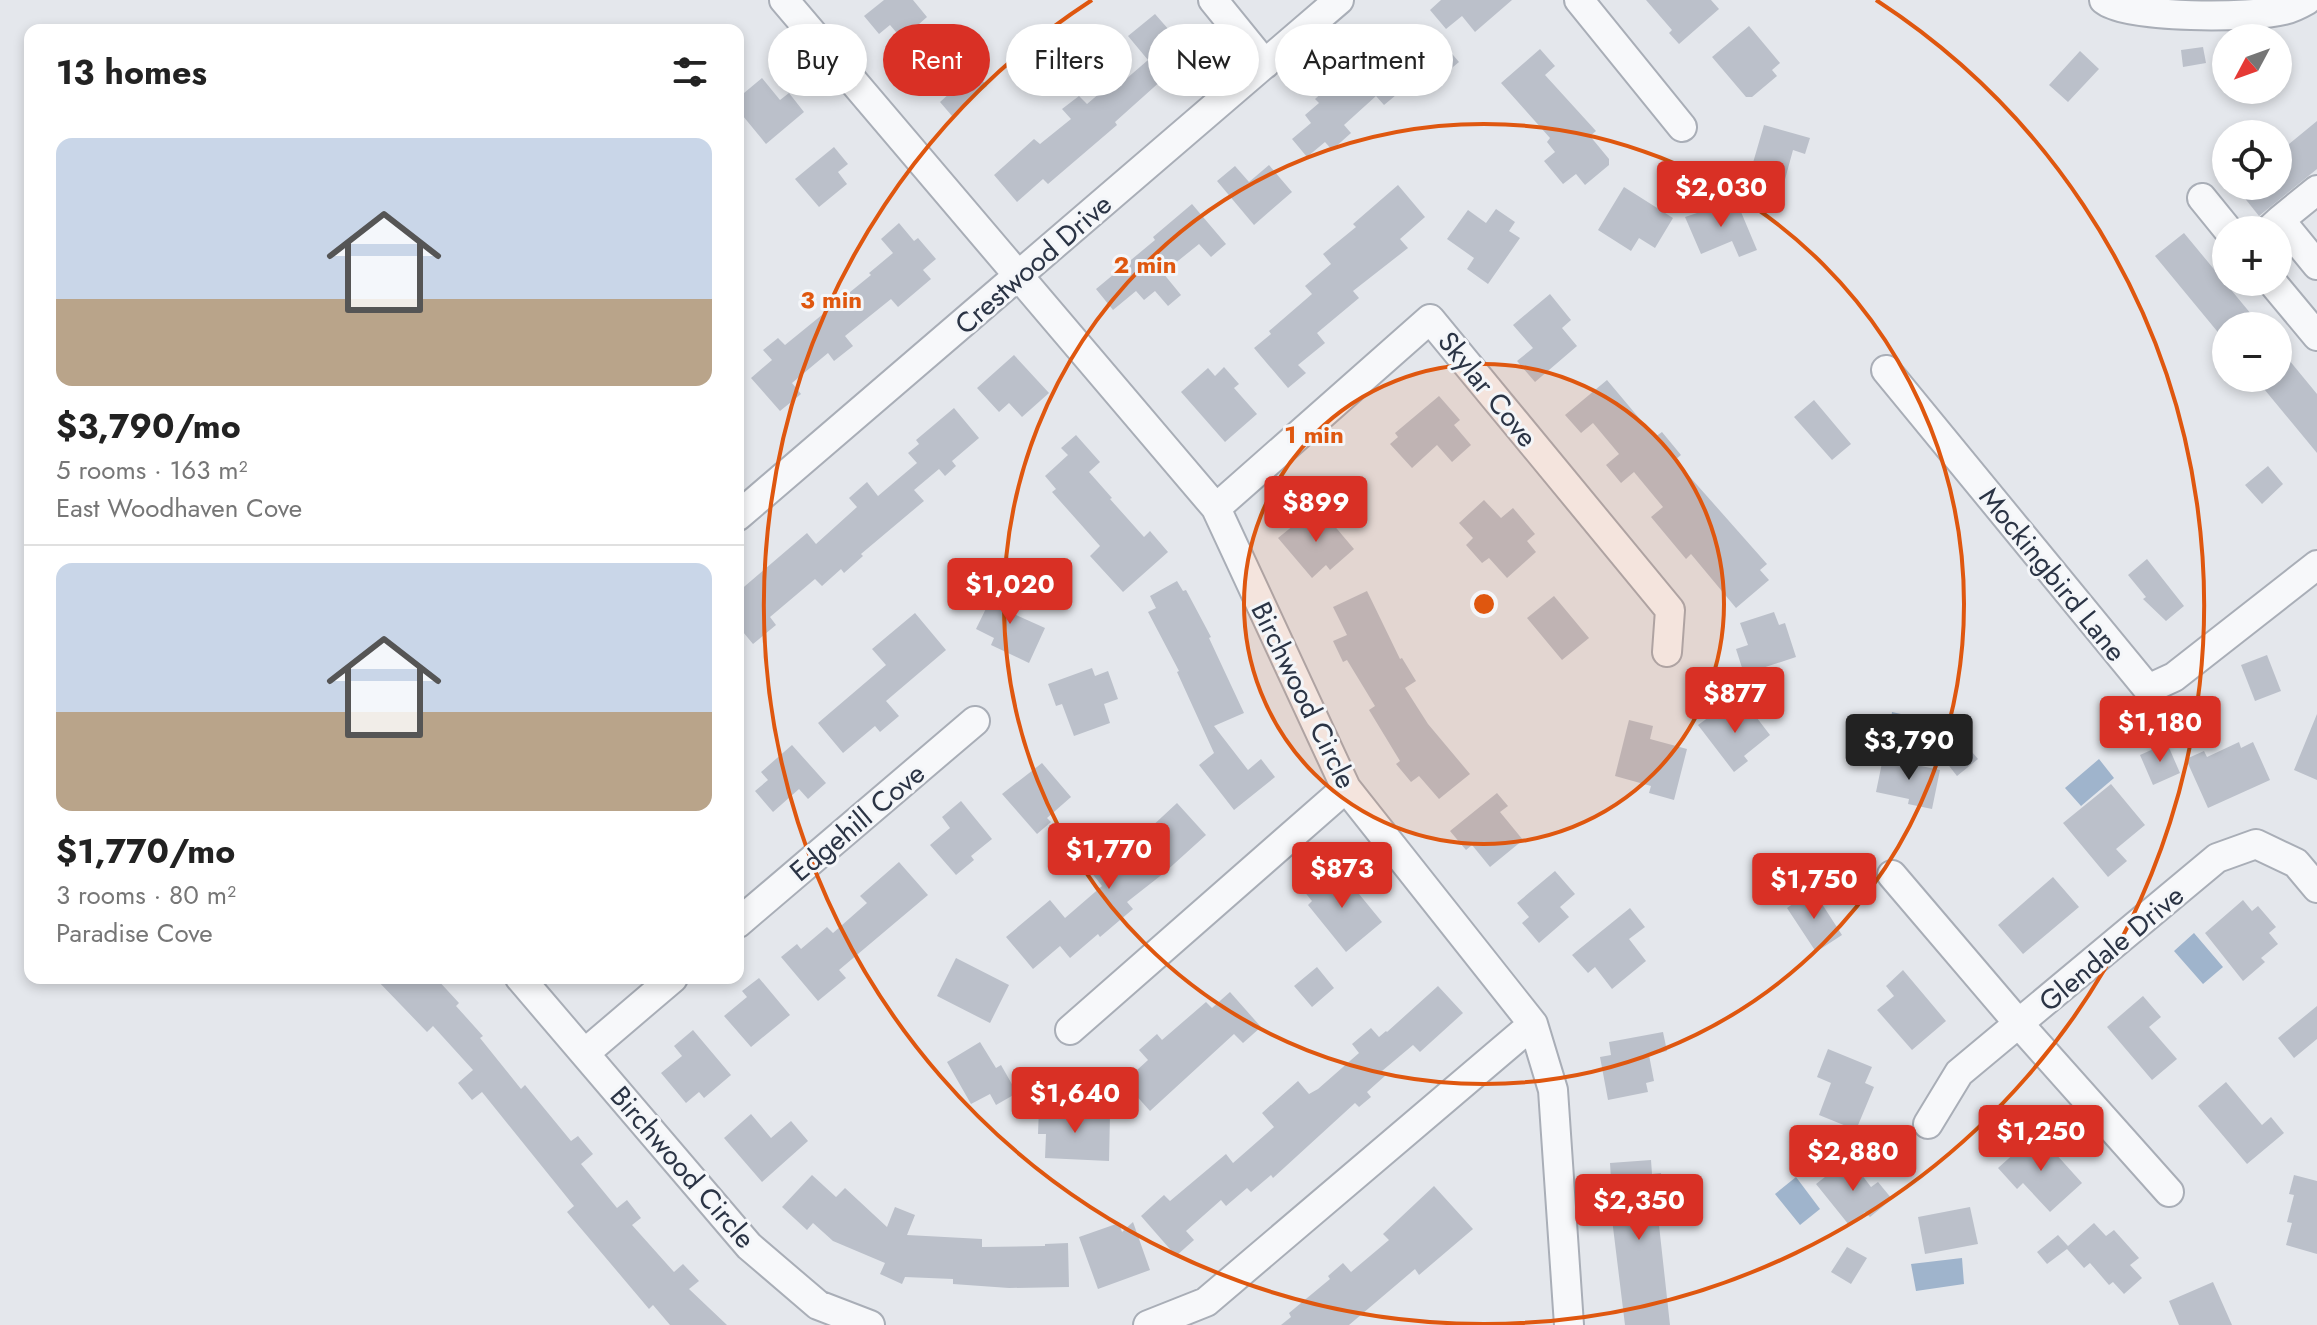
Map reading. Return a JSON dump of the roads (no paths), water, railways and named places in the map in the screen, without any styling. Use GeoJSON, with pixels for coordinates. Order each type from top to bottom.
{"type":"FeatureCollection","features":[{"type":"Feature","properties":{"kind":"street","name":"Birchwood Circle"},"geometry":{"type":"LineString","coordinates":[[784,0],[1216,508],[1346,788],[1533,1024]]}},
{"type":"Feature","properties":{"kind":"street"},"geometry":{"type":"LineString","coordinates":[[1213,0],[1265,64]]}},
{"type":"Feature","properties":{"kind":"street","name":"Crestwood Drive"},"geometry":{"type":"LineString","coordinates":[[744,511],[1339,0]]}},
{"type":"Feature","properties":{"kind":"street"},"geometry":{"type":"LineString","coordinates":[[1579,0],[1682,127]]}},
{"type":"Feature","properties":{"kind":"street"},"geometry":{"type":"LineString","coordinates":[[2104,0],[2111,6],[2155,14],[2244,15],[2285,10],[2307,0]]}},
{"type":"Feature","properties":{"kind":"street"},"geometry":{"type":"LineString","coordinates":[[2285,216],[2317,190]]}},
{"type":"Feature","properties":{"kind":"street"},"geometry":{"type":"LineString","coordinates":[[2202,198],[2217,216]]}},
{"type":"Feature","properties":{"kind":"street"},"geometry":{"type":"LineString","coordinates":[[2292,242],[2317,265]]}},
{"type":"Feature","properties":{"kind":"street"},"geometry":{"type":"LineString","coordinates":[[2284,296],[2317,336]]}},
{"type":"Feature","properties":{"kind":"street","name":"Skylar Cove"},"geometry":{"type":"LineString","coordinates":[[1216,508],[1430,319],[1670,610],[1667,652]]}},
{"type":"Feature","properties":{"kind":"street","name":"Mockingbird Lane"},"geometry":{"type":"LineString","coordinates":[[1886,370],[2148,689],[2174,677],[2317,565]]}},
{"type":"Feature","properties":{"kind":"street","name":"Edgehill Cove"},"geometry":{"type":"LineString","coordinates":[[744,918],[975,721]]}},
{"type":"Feature","properties":{"kind":"street"},"geometry":{"type":"LineString","coordinates":[[1070,1030],[1346,788]]}},
{"type":"Feature","properties":{"kind":"street","name":"Glendale Drive"},"geometry":{"type":"LineString","coordinates":[[1928,1124],[1959,1073],[2217,858],[2256,844],[2296,863],[2317,888]]}},
{"type":"Feature","properties":{"kind":"street"},"geometry":{"type":"LineString","coordinates":[[1892,875],[2169,1192]]}},
{"type":"Feature","properties":{"kind":"street","name":"Birchwood Circle"},"geometry":{"type":"LineString","coordinates":[[525,984],[749,1246],[818,1305],[870,1325]]}},
{"type":"Feature","properties":{"kind":"street"},"geometry":{"type":"LineString","coordinates":[[585,1053],[666,984]]}},
{"type":"Feature","properties":{"kind":"street"},"geometry":{"type":"LineString","coordinates":[[1148,1325],[1206,1302],[1533,1024],[1553,1090],[1569,1325]]}},
{"type":"Feature","properties":{"kind":"water"},"geometry":{"type":"Polygon","coordinates":[[[1892,712],[1946,724],[1939,754],[1917,749],[1917,741],[1889,734],[1892,712]]]}},
{"type":"Feature","properties":{"kind":"water"},"geometry":{"type":"Polygon","coordinates":[[[2099,759],[2114,778],[2081,806],[2065,788],[2099,759]]]}},
{"type":"Feature","properties":{"kind":"water"},"geometry":{"type":"Polygon","coordinates":[[[2194,933],[2223,967],[2203,984],[2174,951],[2194,933]]]}},
{"type":"Feature","properties":{"kind":"water"},"geometry":{"type":"Polygon","coordinates":[[[1796,1177],[1820,1209],[1800,1225],[1775,1194],[1796,1177]]]}},
{"type":"Feature","properties":{"kind":"water"},"geometry":{"type":"Polygon","coordinates":[[[1962,1258],[1964,1284],[1916,1291],[1911,1264],[1962,1258]]]}}]}
